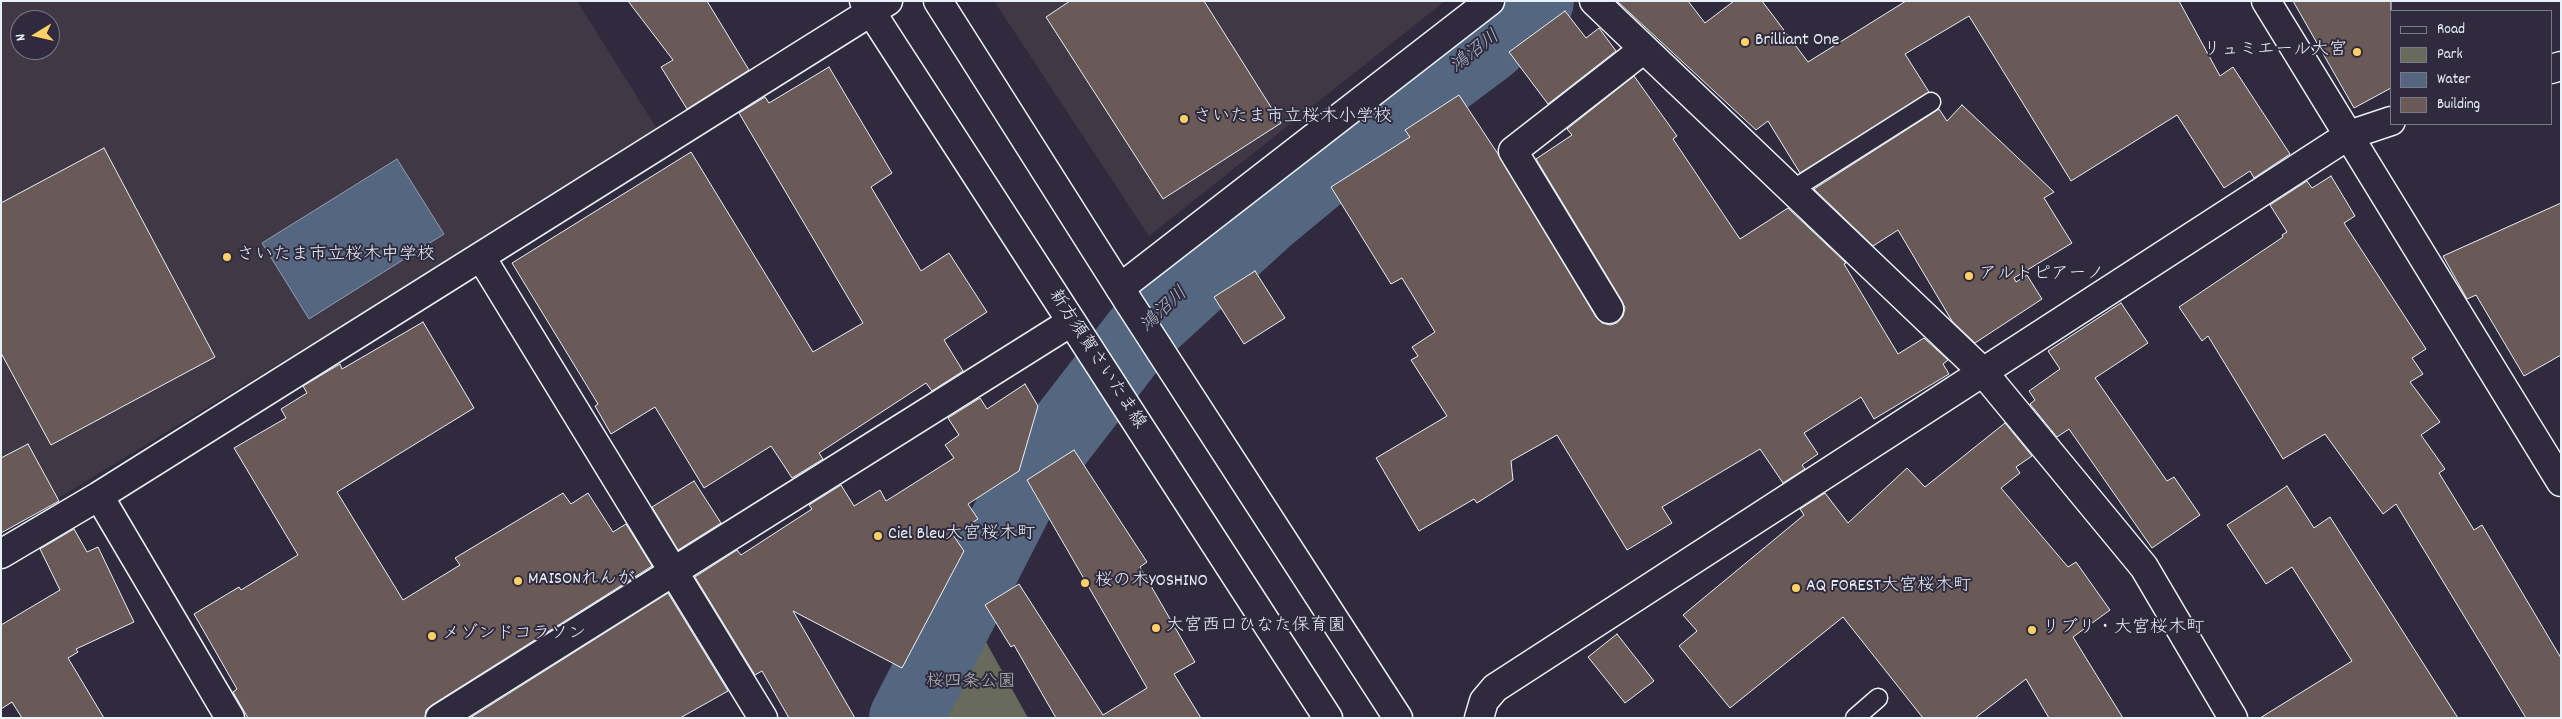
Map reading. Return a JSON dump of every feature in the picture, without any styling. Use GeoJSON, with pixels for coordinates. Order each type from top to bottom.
{"type":"FeatureCollection","features":[{"type":"Feature","properties":{"kind":"street"},"geometry":{"type":"LineString","coordinates":[[938,1],[1125,296],[1398,718]]}},
{"type":"Feature","properties":{"kind":"street"},"geometry":{"type":"LineString","coordinates":[[1125,296],[1490,1]]}},
{"type":"Feature","properties":{"kind":"street"},"geometry":{"type":"LineString","coordinates":[[1594,1],[1983,372],[2144,567],[2233,718]]}},
{"type":"Feature","properties":{"kind":"street"},"geometry":{"type":"LineString","coordinates":[[2266,1],[2561,482]]}},
{"type":"Feature","properties":{"kind":"street"},"geometry":{"type":"LineString","coordinates":[[1,554],[98,496],[481,257],[875,5]]}},
{"type":"Feature","properties":{"kind":"street","name":"新方須賀さいたま線"},"geometry":{"type":"LineString","coordinates":[[875,5],[1125,406],[1328,718]]}},
{"type":"Feature","properties":{"kind":"street"},"geometry":{"type":"LineString","coordinates":[[1609,309],[1513,151],[1644,49]]}},
{"type":"Feature","properties":{"kind":"street"},"geometry":{"type":"LineString","coordinates":[[1479,718],[1484,701],[1495,688],[2349,135],[2390,121]]}},
{"type":"Feature","properties":{"kind":"street"},"geometry":{"type":"LineString","coordinates":[[481,257],[763,718]]}},
{"type":"Feature","properties":{"kind":"street"},"geometry":{"type":"LineString","coordinates":[[440,718],[673,573],[1077,330]]}},
{"type":"Feature","properties":{"kind":"street"},"geometry":{"type":"LineString","coordinates":[[98,496],[230,718]]}},
{"type":"Feature","properties":{"kind":"lane"},"geometry":{"type":"LineString","coordinates":[[1792,190],[1931,102]]}},
{"type":"Feature","properties":{"kind":"lane"},"geometry":{"type":"LineString","coordinates":[[1855,718],[1878,698]]}},
{"type":"Feature","properties":{"kind":"shaded area","name":"さいたま市立桜木中学校"},"geometry":{"type":"Polygon","coordinates":[[[1,1],[577,1],[659,132],[1,533],[1,1]]]}},
{"type":"Feature","properties":{"kind":"shaded area","name":"さいたま市立桜木小学校"},"geometry":{"type":"Polygon","coordinates":[[[994,1],[1445,1],[1149,236],[994,1]]]}},
{"type":"Feature","properties":{"kind":"green space","name":"桜四条公園"},"geometry":{"type":"Polygon","coordinates":[[[970,613],[1028,718],[918,718],[970,613]]]}},
{"type":"Feature","properties":{"kind":"water"},"geometry":{"type":"Polygon","coordinates":[[[397,159],[444,234],[309,319],[262,243],[397,159]]]}},
{"type":"Feature","properties":{"kind":"building"},"geometry":{"type":"Polygon","coordinates":[[[628,1],[707,1],[749,70],[687,109],[661,67],[673,60],[628,1]]]}},
{"type":"Feature","properties":{"kind":"building"},"geometry":{"type":"Polygon","coordinates":[[[1070,1],[1204,1],[1281,123],[1163,199],[1046,17],[1070,1]]]}},
{"type":"Feature","properties":{"kind":"building"},"geometry":{"type":"Polygon","coordinates":[[[1617,1],[1688,1],[1705,23],[1734,1],[1762,1],[1808,62],[1906,1],[2179,1],[2220,76],[2233,67],[2290,154],[2254,178],[2250,171],[2224,188],[2177,115],[2071,181],[1969,16],[1905,54],[1929,92],[1800,173],[1768,121],[1756,130],[1617,1]]]}},
{"type":"Feature","properties":{"kind":"building","name":"リュミエール大宮"},"geometry":{"type":"Polygon","coordinates":[[[2293,1],[2391,1],[2390,89],[2354,108],[2293,1]]]}},
{"type":"Feature","properties":{"kind":"building"},"geometry":{"type":"Polygon","coordinates":[[[1565,11],[1586,38],[1599,28],[1616,51],[1548,104],[1509,52],[1565,11]]]}},
{"type":"Feature","properties":{"kind":"building"},"geometry":{"type":"Polygon","coordinates":[[[829,67],[892,173],[871,187],[921,271],[949,253],[987,312],[944,340],[963,371],[932,391],[926,383],[819,453],[823,459],[792,478],[771,446],[704,488],[655,407],[611,434],[595,406],[598,404],[512,263],[691,152],[813,352],[863,323],[739,113],[765,97],[769,103],[829,67]]]}},
{"type":"Feature","properties":{"kind":"building"},"geometry":{"type":"Polygon","coordinates":[[[1634,76],[1677,136],[1673,139],[1740,239],[1788,208],[1846,263],[1844,264],[1898,354],[1924,338],[1948,360],[1943,364],[1949,374],[1874,419],[1861,397],[1804,433],[1818,454],[1802,465],[1805,469],[1783,483],[1760,449],[1662,507],[1672,523],[1627,550],[1557,435],[1511,461],[1513,480],[1477,503],[1474,499],[1419,531],[1376,458],[1447,416],[1411,360],[1418,356],[1412,347],[1435,332],[1402,278],[1391,284],[1331,187],[1410,137],[1405,130],[1459,95],[1498,154],[1596,317],[1602,323],[1610,325],[1617,323],[1623,316],[1625,308],[1622,301],[1536,159],[1572,135],[1567,129],[1634,76]]]}},
{"type":"Feature","properties":{"kind":"building"},"geometry":{"type":"Polygon","coordinates":[[[1962,105],[2054,192],[2044,198],[2072,243],[2014,278],[2016,282],[2027,275],[2042,299],[1975,343],[1952,321],[1898,230],[1873,246],[1814,189],[1939,109],[1947,121],[1962,105]]]}},
{"type":"Feature","properties":{"kind":"building"},"geometry":{"type":"Polygon","coordinates":[[[104,148],[215,357],[51,445],[1,353],[1,203],[104,148]]]}},
{"type":"Feature","properties":{"kind":"building"},"geometry":{"type":"Polygon","coordinates":[[[2331,176],[2355,216],[2344,223],[2426,349],[2412,358],[2423,374],[2410,382],[2440,422],[2421,435],[2445,469],[2439,473],[2474,530],[2482,525],[2561,658],[2561,718],[2526,718],[2396,504],[2383,514],[2325,434],[2283,459],[2208,336],[2202,341],[2179,307],[2283,237],[2282,235],[2287,232],[2270,205],[2307,181],[2312,188],[2331,176]]]}},
{"type":"Feature","properties":{"kind":"building"},"geometry":{"type":"Polygon","coordinates":[[[2561,203],[2561,355],[2524,376],[2476,295],[2467,299],[2443,256],[2561,203]]]}},
{"type":"Feature","properties":{"kind":"building"},"geometry":{"type":"Polygon","coordinates":[[[1255,271],[1285,318],[1244,344],[1214,297],[1255,271]]]}},
{"type":"Feature","properties":{"kind":"building"},"geometry":{"type":"Polygon","coordinates":[[[2121,303],[2148,343],[2095,378],[2167,481],[2174,477],[2200,515],[2152,548],[2069,429],[2057,437],[2030,404],[2035,400],[2029,391],[2060,369],[2048,351],[2121,303]]]}},
{"type":"Feature","properties":{"kind":"building"},"geometry":{"type":"Polygon","coordinates":[[[423,322],[474,408],[337,492],[403,600],[460,565],[455,558],[563,493],[571,504],[588,493],[613,532],[626,524],[652,566],[432,705],[426,710],[425,718],[248,718],[233,692],[237,689],[194,614],[239,587],[241,590],[298,555],[234,448],[286,418],[281,409],[307,393],[303,386],[340,364],[342,369],[423,322]]]}},
{"type":"Feature","properties":{"kind":"building"},"geometry":{"type":"Polygon","coordinates":[[[1025,384],[1038,406],[1019,471],[968,504],[978,519],[953,535],[964,551],[902,668],[793,611],[855,718],[789,718],[762,671],[755,675],[695,577],[737,550],[741,555],[812,509],[809,505],[841,485],[854,506],[880,490],[886,501],[954,458],[945,445],[959,435],[948,418],[980,398],[987,409],[1025,384]]]}},
{"type":"Feature","properties":{"kind":"building"},"geometry":{"type":"Polygon","coordinates":[[[2005,423],[2032,456],[2016,467],[2020,473],[2001,488],[2068,567],[2076,562],[2110,610],[2073,637],[2123,718],[2049,718],[2026,679],[1975,718],[1923,718],[1843,617],[1730,708],[1679,646],[1697,631],[1683,615],[1804,515],[1800,509],[1825,493],[1848,523],[1907,468],[1925,487],[2005,423]]]}},
{"type":"Feature","properties":{"kind":"building"},"geometry":{"type":"Polygon","coordinates":[[[28,444],[59,501],[1,533],[1,458],[28,444]]]}},
{"type":"Feature","properties":{"kind":"building"},"geometry":{"type":"Polygon","coordinates":[[[1074,450],[1147,562],[1140,567],[1195,662],[1174,674],[1201,718],[1056,718],[1014,645],[1011,647],[985,605],[1019,584],[1103,715],[1147,688],[1027,480],[1074,450]]]}},
{"type":"Feature","properties":{"kind":"building"},"geometry":{"type":"Polygon","coordinates":[[[694,481],[721,523],[678,550],[652,507],[694,481]]]}},
{"type":"Feature","properties":{"kind":"building"},"geometry":{"type":"Polygon","coordinates":[[[2287,486],[2314,528],[2330,517],[2458,718],[2260,718],[2352,661],[2292,567],[2266,584],[2227,525],[2287,486]]]}},
{"type":"Feature","properties":{"kind":"building"},"geometry":{"type":"Polygon","coordinates":[[[74,529],[87,552],[98,547],[134,622],[76,649],[78,652],[68,658],[104,718],[22,718],[12,702],[1,709],[1,625],[60,590],[40,549],[74,529]]]}},
{"type":"Feature","properties":{"kind":"building"},"geometry":{"type":"Polygon","coordinates":[[[668,593],[728,691],[680,718],[470,718],[668,593]]]}},
{"type":"Feature","properties":{"kind":"building"},"geometry":{"type":"Polygon","coordinates":[[[1617,634],[1654,681],[1625,703],[1588,657],[1617,634]]]}},
{"type":"Feature","properties":{"kind":"waterway","name":"鴻沼川"},"geometry":{"type":"LineString","coordinates":[[906,718],[1031,474],[1140,333],[1267,217],[1342,155],[1488,46],[1537,1]]}},
{"type":"Feature","properties":{"kind":"place","name":"Brilliant One"},"geometry":{"type":"Point","coordinates":[1745,42]}},
{"type":"Feature","properties":{"kind":"place","name":"リュミエール大宮"},"geometry":{"type":"Point","coordinates":[2357,52]}},
{"type":"Feature","properties":{"kind":"place","name":"さいたま市立桜木小学校"},"geometry":{"type":"Point","coordinates":[1184,119]}},
{"type":"Feature","properties":{"kind":"place","name":"さいたま市立桜木中学校"},"geometry":{"type":"Point","coordinates":[227,257]}},
{"type":"Feature","properties":{"kind":"place","name":"アルトピアーノ"},"geometry":{"type":"Point","coordinates":[1969,276]}},
{"type":"Feature","properties":{"kind":"place","name":"Ciel Bleu大宮桜木町"},"geometry":{"type":"Point","coordinates":[878,536]}},
{"type":"Feature","properties":{"kind":"place","name":"MAISONれんが"},"geometry":{"type":"Point","coordinates":[518,581]}},
{"type":"Feature","properties":{"kind":"place","name":"桜の木YOSHINO"},"geometry":{"type":"Point","coordinates":[1085,583]}},
{"type":"Feature","properties":{"kind":"place","name":"AQ FOREST大宮桜木町"},"geometry":{"type":"Point","coordinates":[1796,588]}},
{"type":"Feature","properties":{"kind":"place","name":"大宮西口ひなた保育園"},"geometry":{"type":"Point","coordinates":[1156,628]}},
{"type":"Feature","properties":{"kind":"place","name":"リブリ・大宮桜木町"},"geometry":{"type":"Point","coordinates":[2032,630]}},
{"type":"Feature","properties":{"kind":"place","name":"メゾンドコラソン"},"geometry":{"type":"Point","coordinates":[432,636]}}]}
